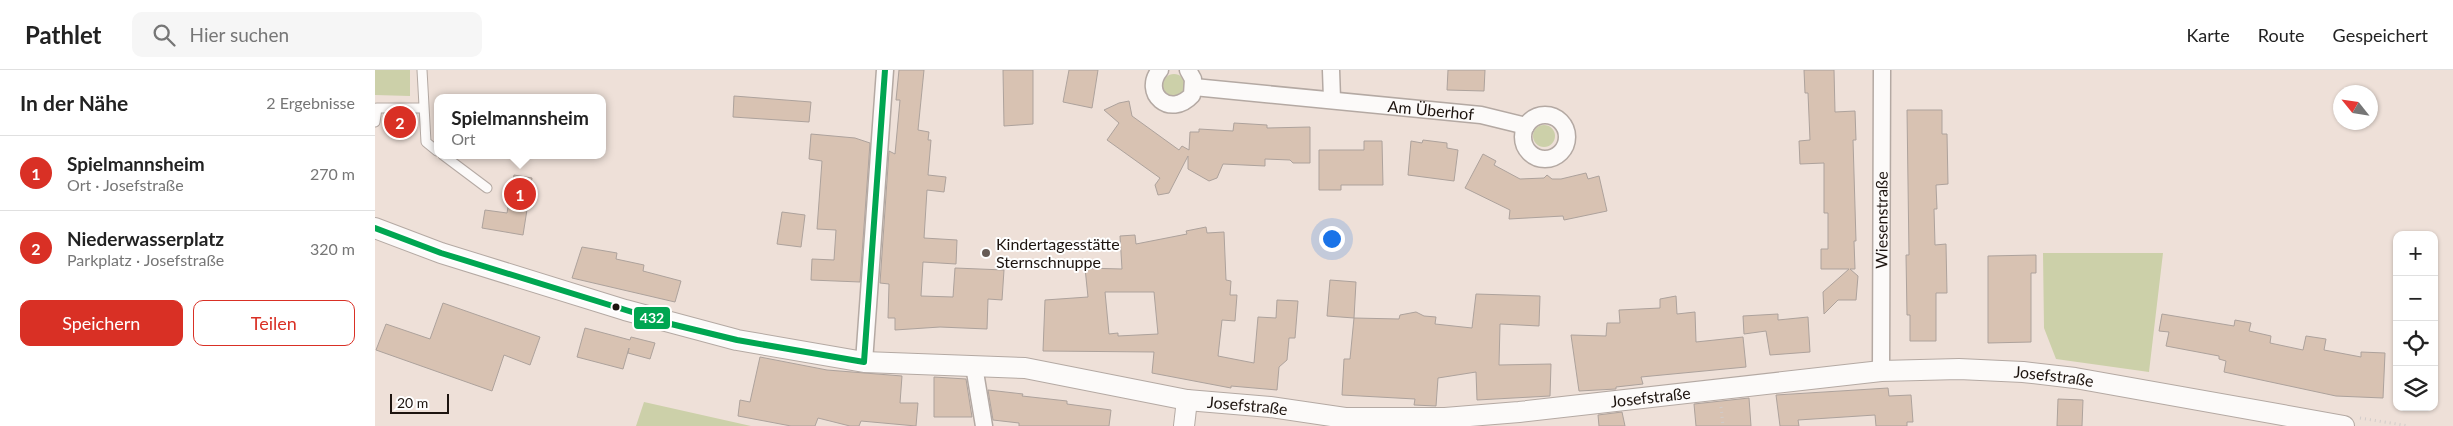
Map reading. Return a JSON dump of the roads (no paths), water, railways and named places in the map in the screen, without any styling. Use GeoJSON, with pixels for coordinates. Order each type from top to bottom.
{"type":"FeatureCollection","features":[{"type":"Feature","properties":{"kind":"street"},"geometry":{"type":"LineString","coordinates":[[864,362],[885,70]]}},
{"type":"Feature","properties":{"kind":"street"},"geometry":{"type":"LineString","coordinates":[[1160,70],[1153,82],[1154,90],[1164,102],[1171,105],[1179,104],[1192,95],[1193,79],[1188,70]]}},
{"type":"Feature","properties":{"kind":"street"},"geometry":{"type":"LineString","coordinates":[[1331,70],[1332,100]]}},
{"type":"Feature","properties":{"kind":"street","name":"Wiesenstraße"},"geometry":{"type":"LineString","coordinates":[[1881,371],[1882,70]]}},
{"type":"Feature","properties":{"kind":"street","name":"Am Überhof"},"geometry":{"type":"LineString","coordinates":[[1194,87],[1481,115],[1527,126]]}},
{"type":"Feature","properties":{"kind":"street","name":"Josefstraße"},"geometry":{"type":"LineString","coordinates":[[375,228],[441,253],[671,324],[737,340],[864,362],[1025,368],[1187,400],[1269,407],[1345,418],[1520,419],[1881,371],[1959,369],[2023,372],[2075,378],[2344,426]]}},
{"type":"Feature","properties":{"kind":"street"},"geometry":{"type":"LineString","coordinates":[[974,366],[984,426]]}},
{"type":"Feature","properties":{"kind":"street"},"geometry":{"type":"LineString","coordinates":[[1184,426],[1187,400]]}},
{"type":"Feature","properties":{"kind":"lane"},"geometry":{"type":"LineString","coordinates":[[422,70],[425,142],[434,149]]}},
{"type":"Feature","properties":{"kind":"lane"},"geometry":{"type":"LineString","coordinates":[[375,122],[377,108],[423,108]]}},
{"type":"Feature","properties":{"kind":"lane"},"geometry":{"type":"LineString","coordinates":[[448,159],[487,188]]}},
{"type":"Feature","properties":{"kind":"place","name":"Niederwasserplatz"},"geometry":{"type":"Point","coordinates":[400,122]}},
{"type":"Feature","properties":{"kind":"place","name":"Spielmannsheim"},"geometry":{"type":"Point","coordinates":[520,194]}},
{"type":"Feature","properties":{"kind":"place","name":"Kindertagesstätte Sternschnuppe"},"geometry":{"type":"Point","coordinates":[986,253]}}]}
